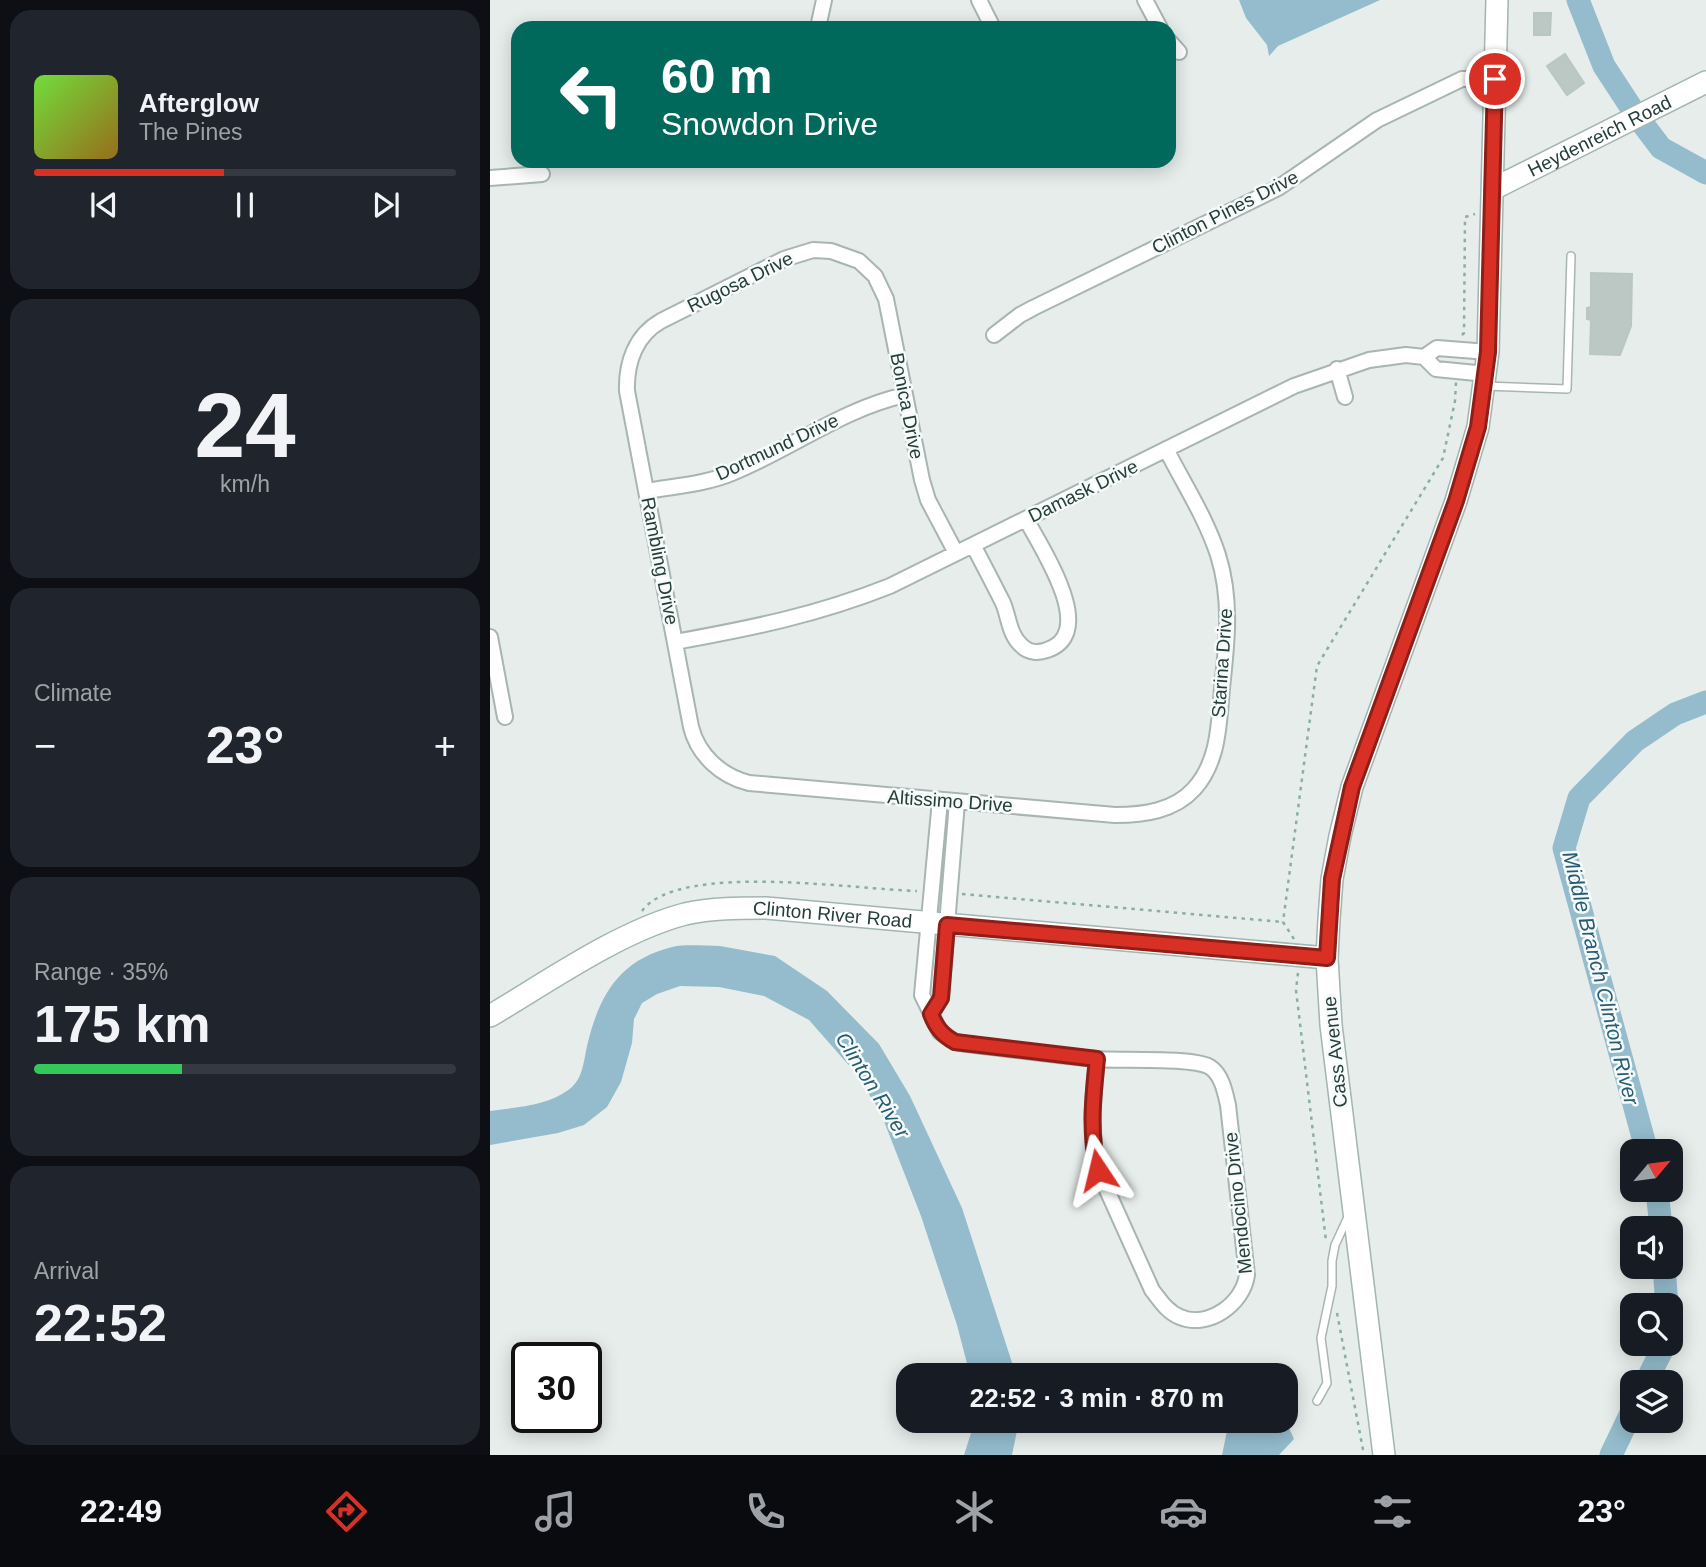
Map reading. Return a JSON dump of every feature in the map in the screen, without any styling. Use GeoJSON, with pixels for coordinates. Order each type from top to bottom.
{"type":"FeatureCollection","features":[{"type":"Feature","properties":{"kind":"main road","name":"Cass Avenue"},"geometry":{"type":"LineString","coordinates":[[1384,1455],[1331,1025],[1327,958],[1332,879],[1352,787],[1466,471],[1478,427],[1488,352],[1497,0]]}},
{"type":"Feature","properties":{"kind":"main road","name":"Heydenreich Road"},"geometry":{"type":"LineString","coordinates":[[1492,200],[1619,125],[1706,82]]}},
{"type":"Feature","properties":{"kind":"main road","name":"Clinton River Road"},"geometry":{"type":"LineString","coordinates":[[490,1016],[637,932],[685,914],[721,909],[766,908],[1327,958]]}},
{"type":"Feature","properties":{"kind":"street"},"geometry":{"type":"LineString","coordinates":[[819,21],[824,0]]}},
{"type":"Feature","properties":{"kind":"street"},"geometry":{"type":"LineString","coordinates":[[979,0],[990,21]]}},
{"type":"Feature","properties":{"kind":"street"},"geometry":{"type":"LineString","coordinates":[[1144,0],[1156,21]]}},
{"type":"Feature","properties":{"kind":"street","name":"Clinton Pines Drive"},"geometry":{"type":"LineString","coordinates":[[994,335],[1033,308],[1288,182],[1377,120],[1462,79],[1495,79]]}},
{"type":"Feature","properties":{"kind":"street"},"geometry":{"type":"LineString","coordinates":[[490,178],[542,174]]}},
{"type":"Feature","properties":{"kind":"street","name":"Rugosa Drive"},"geometry":{"type":"LineString","coordinates":[[635,349],[655,324],[790,256],[825,250],[859,261]]}},
{"type":"Feature","properties":{"kind":"street","name":"Bonica Drive"},"geometry":{"type":"LineString","coordinates":[[859,261],[878,281],[886,299],[925,490],[956,553]]}},
{"type":"Feature","properties":{"kind":"street","name":"Damask Drive"},"geometry":{"type":"LineString","coordinates":[[675,642],[820,612],[890,586],[1294,386],[1338,369],[1390,356],[1424,357],[1437,348],[1488,352]]}},
{"type":"Feature","properties":{"kind":"street","name":"Rambling Drive"},"geometry":{"type":"LineString","coordinates":[[635,349],[628,365],[627,391],[675,642],[693,735],[703,753],[715,766]]}},
{"type":"Feature","properties":{"kind":"street"},"geometry":{"type":"LineString","coordinates":[[1424,357],[1436,369],[1456,371],[1485,380]]}},
{"type":"Feature","properties":{"kind":"street"},"geometry":{"type":"LineString","coordinates":[[1338,369],[1345,397]]}},
{"type":"Feature","properties":{"kind":"street","name":"Dortmund Drive"},"geometry":{"type":"LineString","coordinates":[[647,491],[727,475],[856,410],[880,400],[905,395]]}},
{"type":"Feature","properties":{"kind":"street","name":"Starina Drive"},"geometry":{"type":"LineString","coordinates":[[1166,449],[1218,555],[1228,612],[1216,746],[1203,778],[1186,797]]}},
{"type":"Feature","properties":{"kind":"street"},"geometry":{"type":"LineString","coordinates":[[973,545],[1004,605],[1015,639],[1029,651],[1053,648],[1067,635],[1068,609],[1063,592],[1026,519]]}},
{"type":"Feature","properties":{"kind":"street"},"geometry":{"type":"LineString","coordinates":[[491,645],[505,717]]}},
{"type":"Feature","properties":{"kind":"street","name":"Altissimo Drive"},"geometry":{"type":"LineString","coordinates":[[715,766],[729,776],[749,783],[1127,815],[1165,808],[1186,797]]}},
{"type":"Feature","properties":{"kind":"street"},"geometry":{"type":"LineString","coordinates":[[938,924],[932,891],[940,800]]}},
{"type":"Feature","properties":{"kind":"street"},"geometry":{"type":"LineString","coordinates":[[957,802],[950,893],[938,924],[922,995],[940,1032],[955,1042],[1097,1059]]}},
{"type":"Feature","properties":{"kind":"street","name":"Mendocino Drive"},"geometry":{"type":"LineString","coordinates":[[1097,1059],[1190,1062],[1206,1066],[1218,1075],[1224,1088],[1247,1275],[1245,1288],[1236,1301],[1212,1316],[1194,1322],[1177,1316],[1164,1306],[1153,1290],[1104,1182],[1093,1149],[1091,1119],[1097,1059]]}},
{"type":"Feature","properties":{"kind":"lane"},"geometry":{"type":"LineString","coordinates":[[1485,380],[1567,389],[1571,256]]}},
{"type":"Feature","properties":{"kind":"lane"},"geometry":{"type":"LineString","coordinates":[[1317,1401],[1327,1383],[1321,1338],[1332,1286],[1335,1245],[1354,1205]]}},
{"type":"Feature","properties":{"kind":"path"},"geometry":{"type":"LineString","coordinates":[[1457,350],[1458,340],[1464,333],[1465,217],[1492,200]]}},
{"type":"Feature","properties":{"kind":"path"},"geometry":{"type":"LineString","coordinates":[[1293,936],[1283,922],[1317,666],[1443,458],[1455,401],[1456,371]]}},
{"type":"Feature","properties":{"kind":"path"},"geometry":{"type":"LineString","coordinates":[[684,888],[751,880],[889,891],[932,891]]}},
{"type":"Feature","properties":{"kind":"path"},"geometry":{"type":"LineString","coordinates":[[950,893],[1283,922]]}},
{"type":"Feature","properties":{"kind":"path"},"geometry":{"type":"LineString","coordinates":[[1299,972],[1296,977],[1296,990],[1327,1248],[1332,1261]]}},
{"type":"Feature","properties":{"kind":"path"},"geometry":{"type":"LineString","coordinates":[[1337,1312],[1364,1455]]}},
{"type":"Feature","properties":{"kind":"water"},"geometry":{"type":"Polygon","coordinates":[[[1239,0],[1380,0],[1278,46],[1269,56],[1267,45],[1246,18],[1239,0]]]}},
{"type":"Feature","properties":{"kind":"water","name":"Clinton River"},"geometry":{"type":"Polygon","coordinates":[[[689,945],[720,946],[775,956],[827,991],[879,1044],[910,1096],[962,1208],[1012,1363],[967,1363],[921,1216],[880,1111],[853,1070],[809,1020],[764,996],[719,987],[680,986],[657,994],[642,1003],[634,1019],[632,1043],[621,1082],[607,1107],[584,1125],[558,1133],[490,1145],[490,1111],[544,1102],[576,1083],[599,1009],[615,981],[626,970],[654,953],[689,945]]]}},
{"type":"Feature","properties":{"kind":"water"},"geometry":{"type":"Polygon","coordinates":[[[971,1433],[1017,1433],[1012,1455],[964,1455],[971,1433]]]}},
{"type":"Feature","properties":{"kind":"water"},"geometry":{"type":"Polygon","coordinates":[[[1227,1433],[1291,1433],[1294,1439],[1279,1455],[1222,1455],[1227,1433]]]}},
{"type":"Feature","properties":{"kind":"building"},"geometry":{"type":"Polygon","coordinates":[[[1534,13],[1551,13],[1550,35],[1534,35],[1534,13]]]}},
{"type":"Feature","properties":{"kind":"building"},"geometry":{"type":"Polygon","coordinates":[[[1565,54],[1584,83],[1567,95],[1547,66],[1565,54]]]}},
{"type":"Feature","properties":{"kind":"building"},"geometry":{"type":"Polygon","coordinates":[[[1591,273],[1632,274],[1631,326],[1620,355],[1590,354],[1591,320],[1587,319],[1587,308],[1591,307],[1591,273]]]}},
{"type":"Feature","properties":{"kind":"waterway","name":"Middle Branch Clinton River"},"geometry":{"type":"LineString","coordinates":[[1578,0],[1604,66],[1636,115],[1661,148],[1706,173]]}},
{"type":"Feature","properties":{"kind":"waterway","name":"Middle Branch Clinton River"},"geometry":{"type":"LineString","coordinates":[[1643,1139],[1564,848],[1579,798],[1635,741],[1675,714],[1706,702]]}},
{"type":"Feature","properties":{"kind":"waterway","name":"Middle Branch Clinton River"},"geometry":{"type":"LineString","coordinates":[[1658,1202],[1660,1216]]}},
{"type":"Feature","properties":{"kind":"waterway","name":"Middle Branch Clinton River"},"geometry":{"type":"LineString","coordinates":[[1665,1279],[1666,1293]]}},
{"type":"Feature","properties":{"kind":"waterway","name":"Middle Branch Clinton River"},"geometry":{"type":"LineString","coordinates":[[1652,1370],[1659,1356]]}},
{"type":"Feature","properties":{"kind":"waterway","name":"Middle Branch Clinton River"},"geometry":{"type":"LineString","coordinates":[[1611,1455],[1622,1433]]}},
{"type":"Feature","properties":{"kind":"route"},"geometry":{"type":"LineString","coordinates":[[1098,1170],[1091,1119],[1097,1059],[955,1042],[940,1032],[935,1024],[931,1014],[941,998],[947,925],[1327,958],[1332,879],[1352,787],[1456,501],[1478,427],[1488,352],[1495,79]]}}]}
